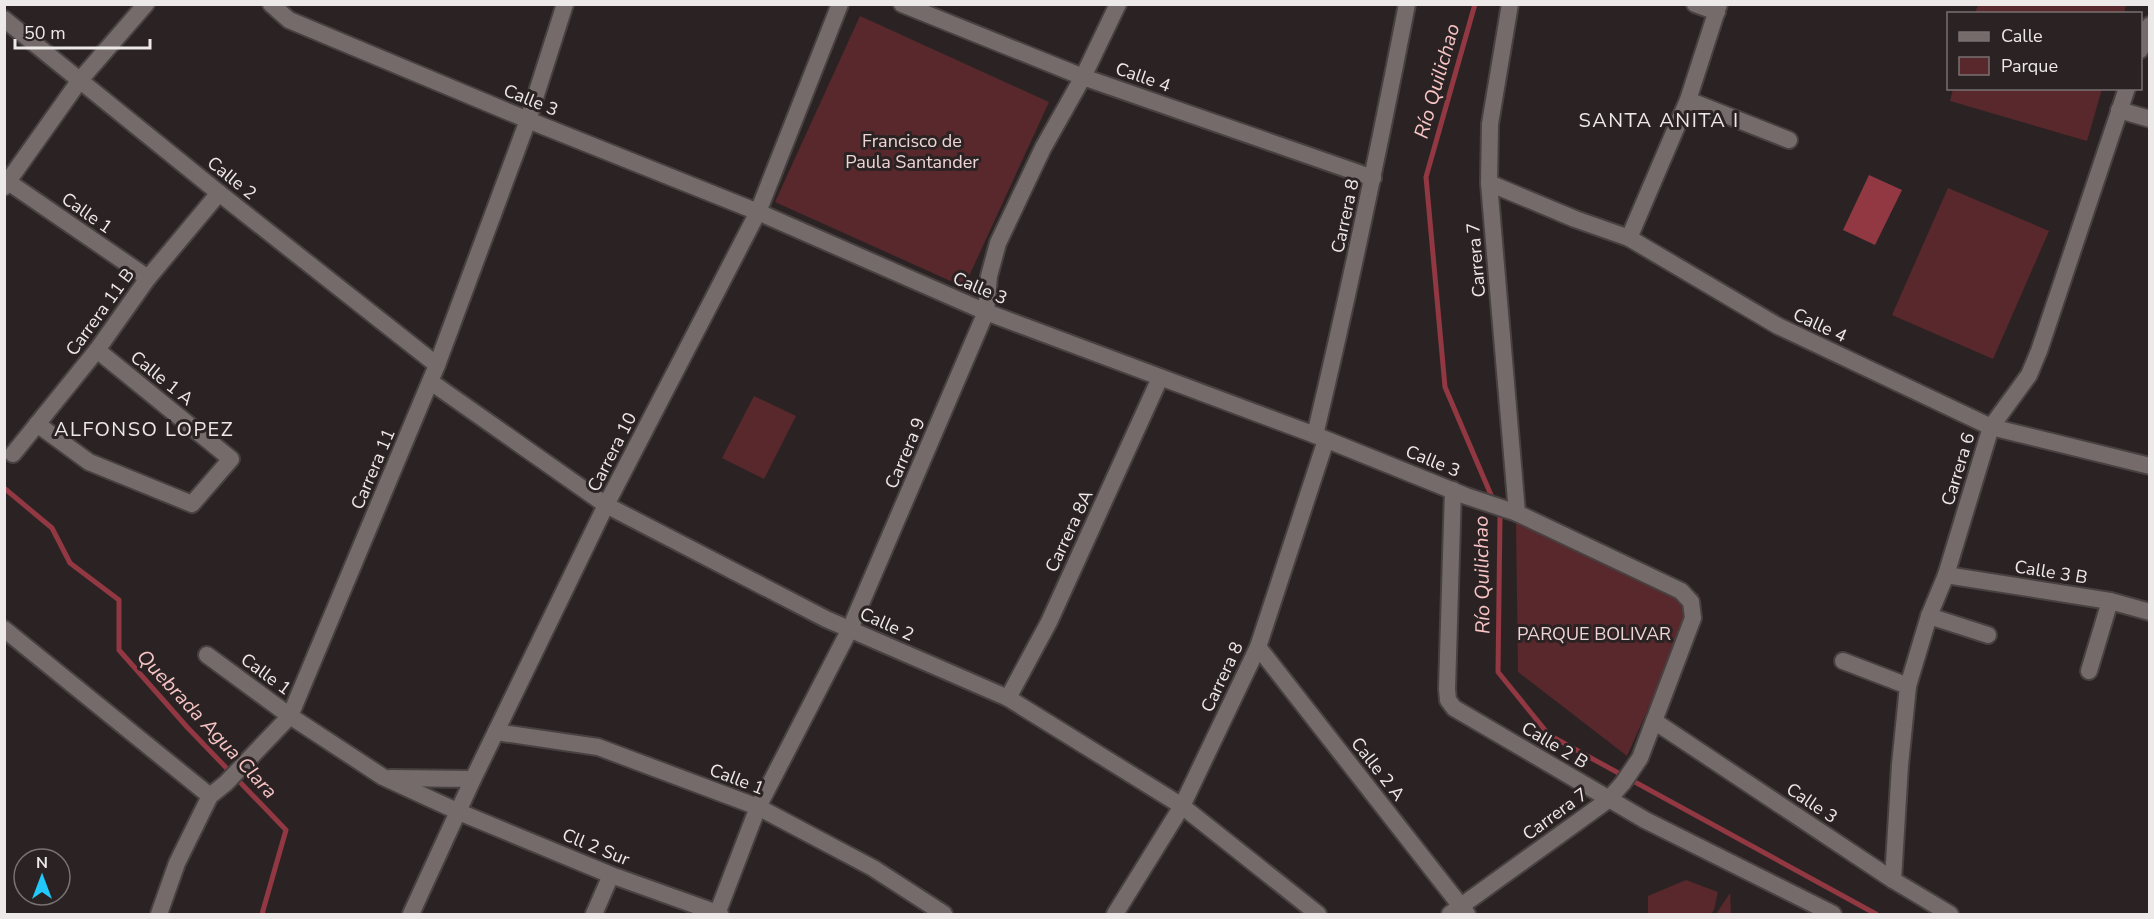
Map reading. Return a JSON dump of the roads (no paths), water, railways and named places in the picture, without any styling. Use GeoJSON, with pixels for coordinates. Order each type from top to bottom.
{"type":"FeatureCollection","features":[{"type":"Feature","properties":{"kind":"street"},"geometry":{"type":"LineString","coordinates":[[6,183],[80,80],[146,4]]}},
{"type":"Feature","properties":{"kind":"street","name":"Calle 3"},"geometry":{"type":"LineString","coordinates":[[271,4],[289,20],[528,120],[758,212],[986,312],[1320,437],[1512,512],[1681,591],[1691,602],[1693,618],[1654,721],[1893,880],[1950,915]]}},
{"type":"Feature","properties":{"kind":"street","name":"Carrera 11"},"geometry":{"type":"LineString","coordinates":[[159,915],[177,863],[210,796],[226,783],[290,716],[431,382],[528,120],[565,4]]}},
{"type":"Feature","properties":{"kind":"street","name":"Carrera 10"},"geometry":{"type":"LineString","coordinates":[[411,915],[473,779],[606,505],[758,212],[840,4]]}},
{"type":"Feature","properties":{"kind":"street","name":"Calle 4"},"geometry":{"type":"LineString","coordinates":[[902,4],[1083,77],[1374,178]]}},
{"type":"Feature","properties":{"kind":"street","name":"Carrera 9"},"geometry":{"type":"LineString","coordinates":[[718,914],[758,807],[850,629],[986,312],[989,276],[998,243],[1043,148],[1083,77],[1118,4]]}},
{"type":"Feature","properties":{"kind":"street","name":"Carrera 8"},"geometry":{"type":"LineString","coordinates":[[1115,915],[1182,806],[1258,647],[1320,437],[1374,178],[1407,4]]}},
{"type":"Feature","properties":{"kind":"street","name":"Carrera 7"},"geometry":{"type":"LineString","coordinates":[[1510,4],[1490,124],[1489,183],[1512,512]]}},
{"type":"Feature","properties":{"kind":"street"},"geometry":{"type":"LineString","coordinates":[[1629,238],[1688,100],[1718,8],[1695,4]]}},
{"type":"Feature","properties":{"kind":"street","name":"Calle 2"},"geometry":{"type":"LineString","coordinates":[[4,19],[437,365]]}},
{"type":"Feature","properties":{"kind":"street"},"geometry":{"type":"LineString","coordinates":[[2142,45],[2150,25]]}},
{"type":"Feature","properties":{"kind":"street","name":"Carrera 6"},"geometry":{"type":"LineString","coordinates":[[1893,880],[1900,765],[1908,686],[1929,616],[1946,575],[1991,427],[2029,375],[2126,90]]}},
{"type":"Feature","properties":{"kind":"street"},"geometry":{"type":"LineString","coordinates":[[1688,100],[1789,140]]}},
{"type":"Feature","properties":{"kind":"street"},"geometry":{"type":"LineString","coordinates":[[2119,110],[2150,118]]}},
{"type":"Feature","properties":{"kind":"street","name":"Calle 1"},"geometry":{"type":"LineString","coordinates":[[6,183],[148,279]]}},
{"type":"Feature","properties":{"kind":"street","name":"Calle 4"},"geometry":{"type":"LineString","coordinates":[[1489,183],[1575,219],[1629,238],[1778,326],[1991,427],[2150,466]]}},
{"type":"Feature","properties":{"kind":"street","name":"Carrera 11 B"},"geometry":{"type":"LineString","coordinates":[[12,454],[97,350],[148,279],[219,193]]}},
{"type":"Feature","properties":{"kind":"street","name":"Calle 1 A"},"geometry":{"type":"LineString","coordinates":[[37,424],[89,462],[192,504],[231,459],[97,350]]}},
{"type":"Feature","properties":{"kind":"street","name":"Carrera 8A"},"geometry":{"type":"LineString","coordinates":[[1008,698],[1049,622],[1160,378]]}},
{"type":"Feature","properties":{"kind":"street","name":"Calle 2"},"geometry":{"type":"LineString","coordinates":[[431,382],[606,505],[826,619],[1008,698],[1182,806],[1318,915]]}},
{"type":"Feature","properties":{"kind":"street","name":"Calle 2 B"},"geometry":{"type":"LineString","coordinates":[[1459,493],[1448,700],[1454,708],[1833,915]]}},
{"type":"Feature","properties":{"kind":"street","name":"Calle 3 B"},"geometry":{"type":"LineString","coordinates":[[1946,575],[2110,601],[2150,612]]}},
{"type":"Feature","properties":{"kind":"street"},"geometry":{"type":"LineString","coordinates":[[2089,671],[2110,601]]}},
{"type":"Feature","properties":{"kind":"street"},"geometry":{"type":"LineString","coordinates":[[1929,616],[1988,635]]}},
{"type":"Feature","properties":{"kind":"street"},"geometry":{"type":"LineString","coordinates":[[4,628],[210,796]]}},
{"type":"Feature","properties":{"kind":"street","name":"Calle 2 A"},"geometry":{"type":"LineString","coordinates":[[1258,647],[1459,912]]}},
{"type":"Feature","properties":{"kind":"street","name":"Calle 1"},"geometry":{"type":"LineString","coordinates":[[207,655],[290,716],[383,777],[459,812]]}},
{"type":"Feature","properties":{"kind":"street"},"geometry":{"type":"LineString","coordinates":[[1843,661],[1908,686]]}},
{"type":"Feature","properties":{"kind":"street","name":"Carrera 7"},"geometry":{"type":"LineString","coordinates":[[1459,912],[1614,794],[1640,758],[1654,721]]}},
{"type":"Feature","properties":{"kind":"street","name":"Calle 1"},"geometry":{"type":"LineString","coordinates":[[496,732],[598,747],[758,807],[873,868],[944,915]]}},
{"type":"Feature","properties":{"kind":"street"},"geometry":{"type":"LineString","coordinates":[[383,777],[473,779]]}},
{"type":"Feature","properties":{"kind":"street","name":"Cll 2 Sur"},"geometry":{"type":"LineString","coordinates":[[459,812],[611,875],[718,914]]}},
{"type":"Feature","properties":{"kind":"street"},"geometry":{"type":"LineString","coordinates":[[594,915],[611,875]]}},
{"type":"Feature","properties":{"kind":"waterway","name":"Río Quilichao"},"geometry":{"type":"LineString","coordinates":[[1475,4],[1426,177],[1445,387],[1494,502]]}},
{"type":"Feature","properties":{"kind":"waterway","name":"Quebrada Agua Clara"},"geometry":{"type":"LineString","coordinates":[[4,488],[52,528],[70,563],[119,600],[119,650],[187,727],[286,830],[262,914]]}},
{"type":"Feature","properties":{"kind":"waterway","name":"Río Quilichao"},"geometry":{"type":"LineString","coordinates":[[1497,510],[1500,516],[1498,672],[1549,735],[1876,914]]}},
{"type":"Feature","properties":{"kind":"district","name":"SANTA ANITA I"},"geometry":{"type":"Point","coordinates":[1659,120]}},
{"type":"Feature","properties":{"kind":"district","name":"ALFONSO LOPEZ"},"geometry":{"type":"Point","coordinates":[144,429]}},
{"type":"Feature","properties":{"kind":"park label","name":"Francisco de Paula Santander"},"geometry":{"type":"Point","coordinates":[912,151]}},
{"type":"Feature","properties":{"kind":"park label","name":"PARQUE BOLIVAR"},"geometry":{"type":"Point","coordinates":[1594,634]}}]}
